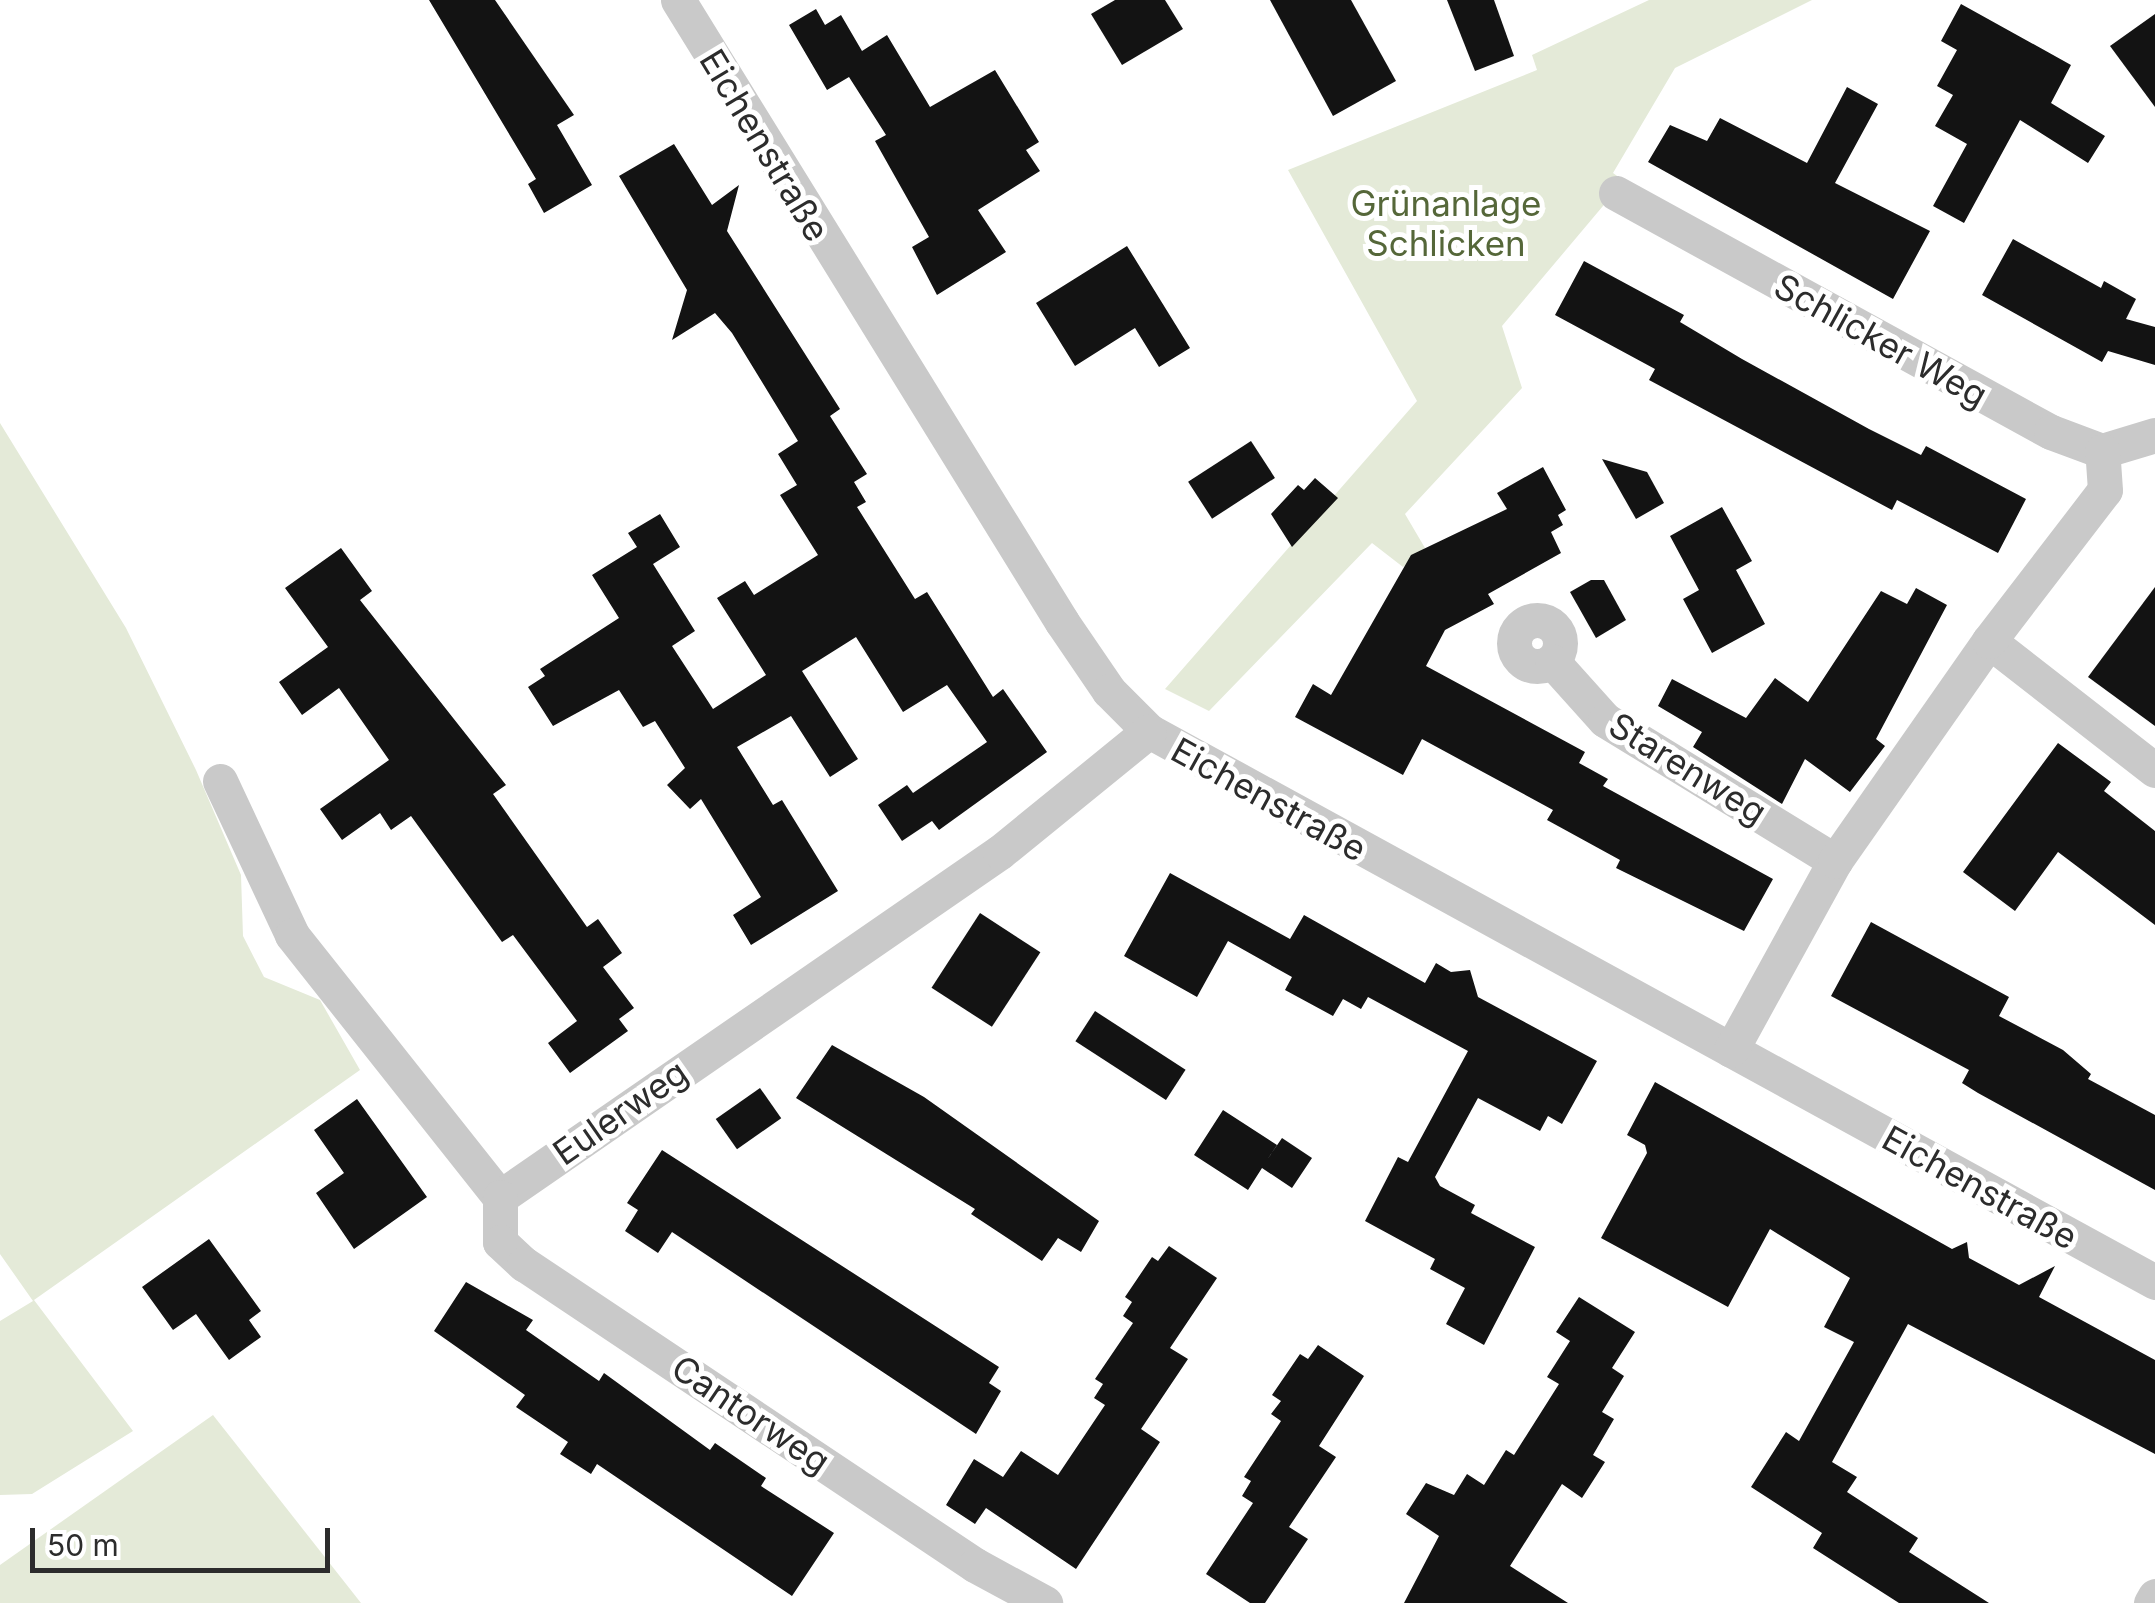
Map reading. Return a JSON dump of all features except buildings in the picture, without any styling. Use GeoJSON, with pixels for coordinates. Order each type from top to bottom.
{"type":"FeatureCollection","features":[{"type":"Feature","properties":{"kind":"street","name":"Eichenstraße"},"geometry":{"type":"LineString","coordinates":[[678,0],[1062,622],[1108,691],[1148,732],[2155,1282]]}},
{"type":"Feature","properties":{"kind":"street","name":"Schlicker Weg"},"geometry":{"type":"LineString","coordinates":[[1616,193],[1907,358],[2102,451]]}},
{"type":"Feature","properties":{"kind":"street"},"geometry":{"type":"LineString","coordinates":[[1731,1050],[1836,861],[1989,641],[2106,490],[2102,451],[2155,434]]}},
{"type":"Feature","properties":{"kind":"street"},"geometry":{"type":"LineString","coordinates":[[1989,641],[2155,770]]}},
{"type":"Feature","properties":{"kind":"street","name":"Starenweg"},"geometry":{"type":"LineString","coordinates":[[1552,662],[1605,720],[1836,861]]}},
{"type":"Feature","properties":{"kind":"street","name":"Eulerweg"},"geometry":{"type":"LineString","coordinates":[[500,1196],[1000,852],[1148,732]]}},
{"type":"Feature","properties":{"kind":"street"},"geometry":{"type":"LineString","coordinates":[[220,781],[292,935],[500,1196]]}},
{"type":"Feature","properties":{"kind":"street","name":"Cantorweg"},"geometry":{"type":"LineString","coordinates":[[500,1196],[500,1242],[524,1264],[974,1565],[1045,1603]]}},
{"type":"Feature","properties":{"kind":"street"},"geometry":{"type":"LineString","coordinates":[[2151,1603],[2155,1596]]}},
{"type":"Feature","properties":{"kind":"green space","name":"Grünanlage Schlicken"},"geometry":{"type":"Polygon","coordinates":[[[1649,0],[1812,0],[1675,68],[1613,173],[1624,181],[1502,326],[1522,388],[1405,514],[1425,548],[1403,567],[1372,543],[1209,711],[1165,689],[1417,401],[1288,170],[1537,70],[1532,55],[1649,0]]]}},
{"type":"Feature","properties":{"kind":"green space"},"geometry":{"type":"Polygon","coordinates":[[[0,423],[126,628],[196,770],[241,875],[243,936],[264,977],[320,1000],[360,1070],[34,1300],[133,1431],[32,1494],[0,1495],[0,1321],[33,1301],[0,1254],[0,423]]]}},
{"type":"Feature","properties":{"kind":"green space"},"geometry":{"type":"Polygon","coordinates":[[[213,1415],[361,1603],[0,1603],[0,1565],[213,1415]]]}}]}
